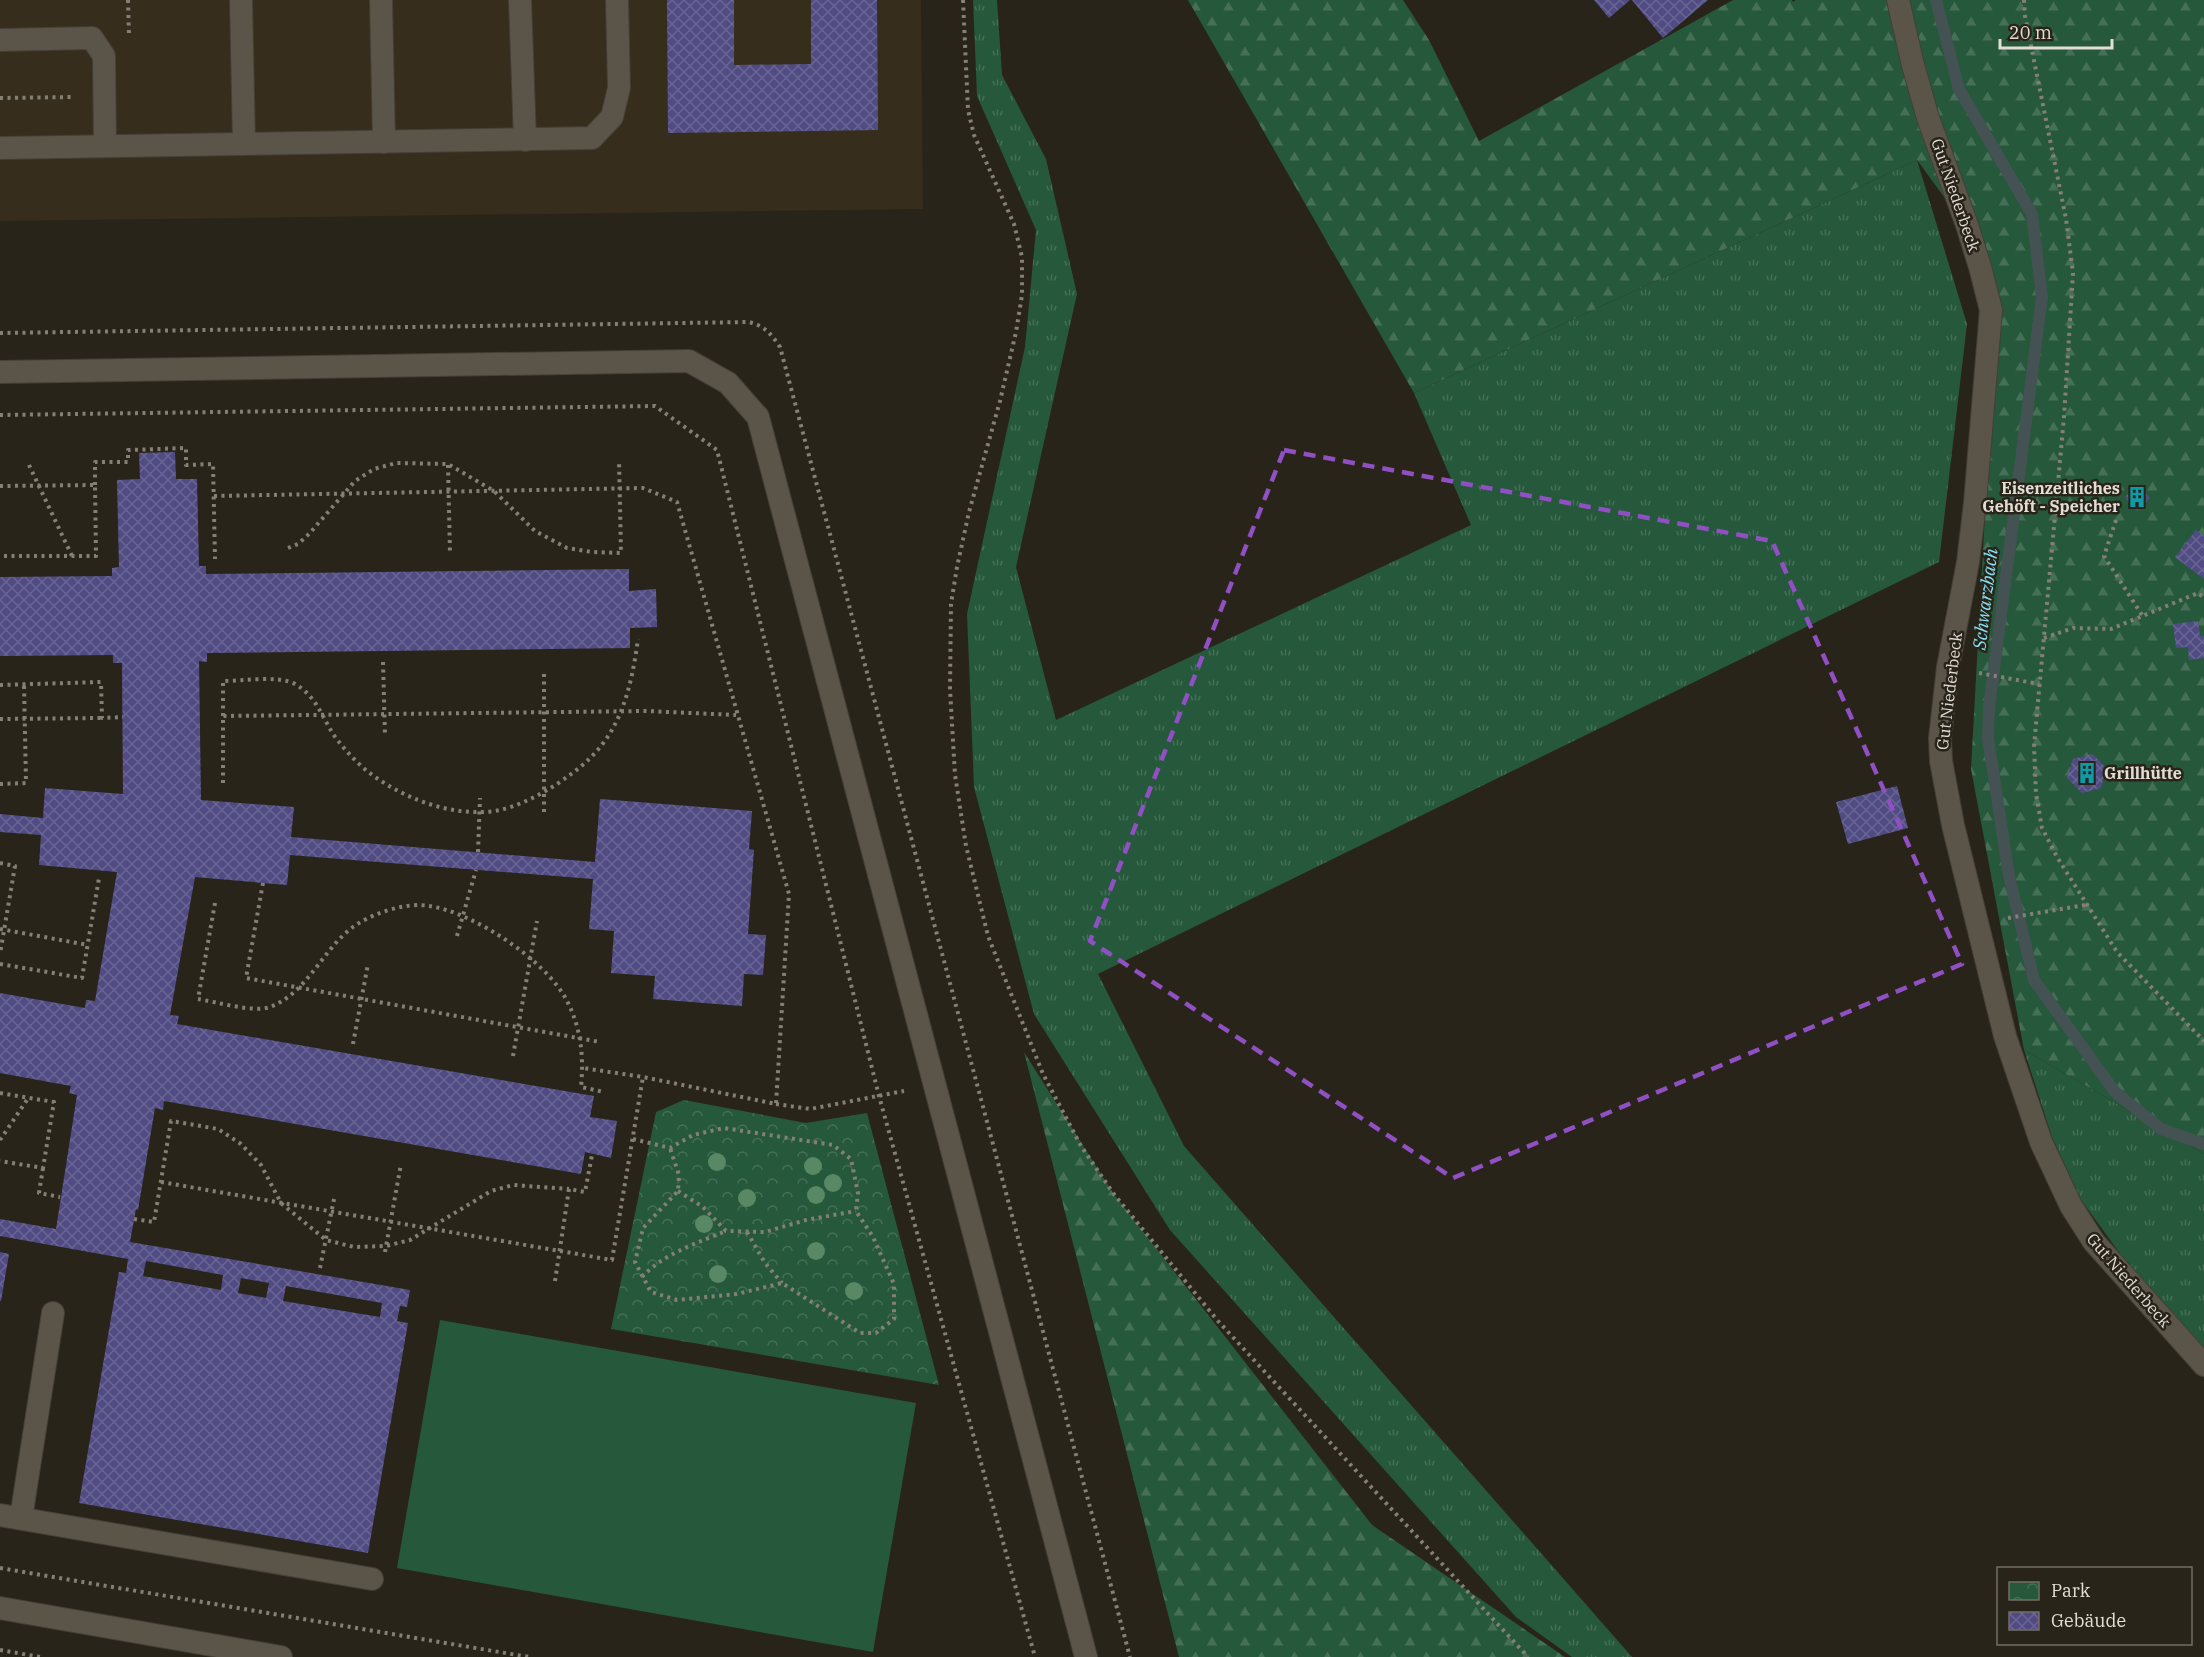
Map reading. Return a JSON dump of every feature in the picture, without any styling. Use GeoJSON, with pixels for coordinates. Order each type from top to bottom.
{"type":"FeatureCollection","features":[{"type":"Feature","properties":{"kind":"lane"},"geometry":{"type":"LineString","coordinates":[[241,0],[244,143]]}},
{"type":"Feature","properties":{"kind":"lane"},"geometry":{"type":"LineString","coordinates":[[381,0],[384,142]]}},
{"type":"Feature","properties":{"kind":"lane"},"geometry":{"type":"LineString","coordinates":[[520,0],[525,140]]}},
{"type":"Feature","properties":{"kind":"lane"},"geometry":{"type":"LineString","coordinates":[[0,148],[592,138],[612,117],[619,88],[617,0]]}},
{"type":"Feature","properties":{"kind":"lane","name":"Gut Niederbeck"},"geometry":{"type":"LineString","coordinates":[[1898,0],[1928,118],[1967,225],[1991,310],[1970,550],[1948,667],[1940,738],[1941,761],[1955,836],[2005,1036],[2041,1142],[2070,1206],[2101,1251],[2204,1365]]}},
{"type":"Feature","properties":{"kind":"lane"},"geometry":{"type":"LineString","coordinates":[[0,40],[92,38],[104,56],[105,146]]}},
{"type":"Feature","properties":{"kind":"lane"},"geometry":{"type":"LineString","coordinates":[[0,372],[689,361],[728,383],[758,417],[1086,1657]]}},
{"type":"Feature","properties":{"kind":"lane"},"geometry":{"type":"LineString","coordinates":[[53,1313],[10,1516],[372,1579]]}},
{"type":"Feature","properties":{"kind":"lane"},"geometry":{"type":"LineString","coordinates":[[0,1608],[281,1657]]}},
{"type":"Feature","properties":{"kind":"path"},"geometry":{"type":"LineString","coordinates":[[963,0],[968,110],[974,135],[1014,224],[1022,257],[1022,295],[1016,332],[1000,401],[969,513],[951,604],[950,689],[955,775],[966,846],[988,936],[1043,1074],[1081,1146],[1113,1193],[1218,1321],[1528,1657]]}},
{"type":"Feature","properties":{"kind":"path"},"geometry":{"type":"LineString","coordinates":[[2024,0],[2025,16],[2066,219],[2073,273],[2064,417],[2038,684],[2034,746],[2036,794],[2042,828],[2085,905],[2117,952],[2204,1041]]}},
{"type":"Feature","properties":{"kind":"path"},"geometry":{"type":"LineString","coordinates":[[0,333],[732,322],[760,324],[770,332],[780,347],[1130,1657]]}},
{"type":"Feature","properties":{"kind":"path"},"geometry":{"type":"LineString","coordinates":[[0,415],[655,406],[717,450],[879,1096],[1035,1657]]}},
{"type":"Feature","properties":{"kind":"path"},"geometry":{"type":"LineString","coordinates":[[0,556],[96,555],[95,462],[128,462],[128,450],[186,448],[186,465],[213,464],[215,559]]}},
{"type":"Feature","properties":{"kind":"path"},"geometry":{"type":"LineString","coordinates":[[288,548],[298,544],[309,534],[342,494],[364,475],[396,463],[448,464],[494,491],[535,531],[567,548],[621,553],[619,460]]}},
{"type":"Feature","properties":{"kind":"path"},"geometry":{"type":"LineString","coordinates":[[448,464],[450,554]]}},
{"type":"Feature","properties":{"kind":"path"},"geometry":{"type":"LineString","coordinates":[[29,465],[72,556]]}},
{"type":"Feature","properties":{"kind":"path"},"geometry":{"type":"LineString","coordinates":[[0,486],[95,485]]}},
{"type":"Feature","properties":{"kind":"path"},"geometry":{"type":"LineString","coordinates":[[214,496],[643,488],[677,502],[789,894],[776,1104]]}},
{"type":"Feature","properties":{"kind":"path"},"geometry":{"type":"LineString","coordinates":[[2116,520],[2104,556],[2142,615]]}},
{"type":"Feature","properties":{"kind":"path"},"geometry":{"type":"LineString","coordinates":[[2043,638],[2073,628],[2111,628],[2198,593],[2204,598]]}},
{"type":"Feature","properties":{"kind":"path"},"geometry":{"type":"LineString","coordinates":[[224,783],[223,681],[282,680],[295,684],[312,698],[334,735],[352,757],[391,787],[413,798],[443,808],[479,812],[513,806],[544,792],[585,765],[606,740],[621,711],[632,677],[638,639]]}},
{"type":"Feature","properties":{"kind":"path"},"geometry":{"type":"LineString","coordinates":[[383,662],[385,736]]}},
{"type":"Feature","properties":{"kind":"path"},"geometry":{"type":"LineString","coordinates":[[1974,672],[2038,684]]}},
{"type":"Feature","properties":{"kind":"path"},"geometry":{"type":"LineString","coordinates":[[544,674],[544,812]]}},
{"type":"Feature","properties":{"kind":"path"},"geometry":{"type":"LineString","coordinates":[[0,685],[101,682],[102,718]]}},
{"type":"Feature","properties":{"kind":"path"},"geometry":{"type":"LineString","coordinates":[[0,784],[26,783],[24,684]]}},
{"type":"Feature","properties":{"kind":"path"},"geometry":{"type":"LineString","coordinates":[[223,716],[621,711],[736,715]]}},
{"type":"Feature","properties":{"kind":"path"},"geometry":{"type":"LineString","coordinates":[[0,719],[123,717]]}},
{"type":"Feature","properties":{"kind":"path"},"geometry":{"type":"LineString","coordinates":[[478,852],[480,798]]}},
{"type":"Feature","properties":{"kind":"path"},"geometry":{"type":"LineString","coordinates":[[0,863],[15,866],[2,929],[0,954]]}},
{"type":"Feature","properties":{"kind":"path"},"geometry":{"type":"LineString","coordinates":[[457,936],[476,870]]}},
{"type":"Feature","properties":{"kind":"path"},"geometry":{"type":"LineString","coordinates":[[0,964],[82,978],[99,878]]}},
{"type":"Feature","properties":{"kind":"path"},"geometry":{"type":"LineString","coordinates":[[263,883],[246,978],[600,1042]]}},
{"type":"Feature","properties":{"kind":"path"},"geometry":{"type":"LineString","coordinates":[[215,903],[198,999],[257,1009],[268,1008],[300,987],[325,954],[359,923],[385,912],[428,905],[462,917],[495,933],[530,957],[565,997],[580,1038],[583,1068],[581,1087],[604,1092]]}},
{"type":"Feature","properties":{"kind":"path"},"geometry":{"type":"LineString","coordinates":[[1998,920],[2085,905]]}},
{"type":"Feature","properties":{"kind":"path"},"geometry":{"type":"LineString","coordinates":[[513,1056],[537,921]]}},
{"type":"Feature","properties":{"kind":"path"},"geometry":{"type":"LineString","coordinates":[[2,929],[88,945]]}},
{"type":"Feature","properties":{"kind":"path"},"geometry":{"type":"LineString","coordinates":[[353,1044],[368,964]]}},
{"type":"Feature","properties":{"kind":"path"},"geometry":{"type":"LineString","coordinates":[[583,1068],[644,1077],[810,1109],[934,1085]]}},
{"type":"Feature","properties":{"kind":"path"},"geometry":{"type":"LineString","coordinates":[[161,1182],[612,1260],[644,1077]]}},
{"type":"Feature","properties":{"kind":"path"},"geometry":{"type":"LineString","coordinates":[[0,1093],[54,1102],[39,1193],[60,1197]]}},
{"type":"Feature","properties":{"kind":"path"},"geometry":{"type":"LineString","coordinates":[[0,1140],[29,1097]]}},
{"type":"Feature","properties":{"kind":"path"},"geometry":{"type":"LineString","coordinates":[[134,1219],[154,1222],[171,1121],[218,1129],[241,1144],[261,1165],[281,1203],[326,1240],[354,1247],[386,1246],[410,1240],[491,1191],[513,1185],[585,1192],[592,1155]]}},
{"type":"Feature","properties":{"kind":"path"},"geometry":{"type":"LineString","coordinates":[[633,1139],[670,1148],[693,1135],[724,1128],[833,1145],[851,1159],[858,1193],[856,1211],[873,1237],[894,1284],[894,1319],[876,1333],[860,1333],[782,1283],[765,1263],[747,1231]]}},
{"type":"Feature","properties":{"kind":"path"},"geometry":{"type":"LineString","coordinates":[[670,1148],[679,1175],[678,1191],[644,1228],[635,1262],[651,1292],[677,1300],[737,1294],[782,1283]]}},
{"type":"Feature","properties":{"kind":"path"},"geometry":{"type":"LineString","coordinates":[[0,1161],[43,1168]]}},
{"type":"Feature","properties":{"kind":"path"},"geometry":{"type":"LineString","coordinates":[[385,1252],[401,1164]]}},
{"type":"Feature","properties":{"kind":"path"},"geometry":{"type":"LineString","coordinates":[[555,1281],[569,1189]]}},
{"type":"Feature","properties":{"kind":"path"},"geometry":{"type":"LineString","coordinates":[[678,1191],[703,1208],[726,1232]]}},
{"type":"Feature","properties":{"kind":"path"},"geometry":{"type":"LineString","coordinates":[[320,1268],[334,1199]]}},
{"type":"Feature","properties":{"kind":"path"},"geometry":{"type":"LineString","coordinates":[[642,1277],[652,1266],[694,1244],[726,1232],[765,1232],[806,1220],[856,1211]]}},
{"type":"Feature","properties":{"kind":"path"},"geometry":{"type":"LineString","coordinates":[[0,1568],[529,1657]]}},
{"type":"Feature","properties":{"kind":"path"},"geometry":{"type":"LineString","coordinates":[[0,1650],[40,1657]]}},
{"type":"Feature","properties":{"kind":"highlighted area"},"geometry":{"type":"Polygon","coordinates":[[[1284,450],[1772,541],[1962,964],[1453,1178],[1090,941],[1284,450]]]}},
{"type":"Feature","properties":{"kind":"shaded area"},"geometry":{"type":"Polygon","coordinates":[[[0,0],[921,0],[923,209],[0,221],[0,0]]]}},
{"type":"Feature","properties":{"kind":"green space"},"geometry":{"type":"Polygon","coordinates":[[[973,0],[997,0],[1002,75],[1046,159],[1077,294],[1016,567],[1056,720],[1471,525],[1414,393],[1917,160],[1967,324],[1939,562],[1098,974],[1184,1146],[1632,1657],[1572,1657],[1516,1617],[1170,1230],[1034,1014],[974,787],[967,614],[1025,347],[1036,230],[977,96],[973,0]]]}},
{"type":"Feature","properties":{"kind":"green space"},"geometry":{"type":"Polygon","coordinates":[[[1188,0],[1403,0],[1429,40],[1479,141],[1733,0],[1792,0],[1793,2],[1796,0],[2204,0],[2204,1154],[2024,1050],[1971,769],[1987,477],[1988,257],[1917,160],[1414,393],[1188,0]]]}},
{"type":"Feature","properties":{"kind":"green space"},"geometry":{"type":"Polygon","coordinates":[[[2024,1050],[2204,1154],[2204,1348],[2129,1266],[2081,1200],[2052,1137],[2024,1050]]]}},
{"type":"Feature","properties":{"kind":"green space"},"geometry":{"type":"Polygon","coordinates":[[[1024,1052],[1113,1193],[1372,1525],[1565,1657],[1179,1657],[1024,1052]]]}},
{"type":"Feature","properties":{"kind":"green space"},"geometry":{"type":"Polygon","coordinates":[[[684,1100],[806,1123],[867,1113],[939,1385],[611,1329],[656,1112],[684,1100]]]}},
{"type":"Feature","properties":{"kind":"green space"},"geometry":{"type":"Polygon","coordinates":[[[440,1320],[916,1403],[873,1652],[397,1568],[440,1320]]]}},
{"type":"Feature","properties":{"kind":"building"},"geometry":{"type":"Polygon","coordinates":[[[667,0],[734,0],[734,65],[811,64],[811,0],[877,0],[878,130],[668,133],[667,0]]]}},
{"type":"Feature","properties":{"kind":"building"},"geometry":{"type":"Polygon","coordinates":[[[1594,0],[1630,0],[1609,18],[1594,0]]]}},
{"type":"Feature","properties":{"kind":"building"},"geometry":{"type":"Polygon","coordinates":[[[1632,0],[1708,0],[1663,38],[1632,0]]]}},
{"type":"Feature","properties":{"kind":"building"},"geometry":{"type":"Polygon","coordinates":[[[175,452],[176,479],[197,479],[199,566],[206,566],[206,574],[629,569],[629,591],[656,589],[657,627],[630,628],[630,648],[207,653],[207,662],[199,661],[201,800],[294,807],[291,837],[595,862],[600,799],[752,811],[749,849],[754,850],[748,934],[766,935],[763,975],[744,974],[742,1006],[653,999],[655,976],[611,973],[614,931],[589,929],[593,879],[290,855],[287,885],[195,877],[170,1015],[179,1016],[177,1024],[594,1096],[590,1117],[617,1121],[611,1158],[585,1152],[581,1174],[164,1101],[163,1110],[155,1108],[138,1210],[136,1209],[130,1242],[410,1290],[407,1307],[400,1306],[397,1321],[408,1323],[368,1553],[79,1503],[119,1272],[126,1273],[128,1259],[0,1236],[0,1219],[56,1229],[77,1095],[69,1093],[71,1086],[0,1073],[0,993],[85,1008],[86,1000],[95,1001],[117,872],[39,865],[41,835],[0,832],[0,814],[43,818],[45,788],[123,794],[122,663],[113,663],[113,655],[0,656],[0,577],[112,576],[112,568],[119,567],[117,480],[140,479],[139,453],[175,452]],[[146,1261],[143,1276],[221,1290],[223,1275],[146,1261]],[[241,1278],[238,1293],[266,1298],[269,1283],[241,1278]],[[286,1286],[283,1301],[380,1317],[382,1303],[286,1286]]]}},
{"type":"Feature","properties":{"kind":"building","name":"Eisenzeitliches Gehöft - Speicher"},"geometry":{"type":"Polygon","coordinates":[[[2138,485],[2150,498],[2137,511],[2125,497],[2138,485]]]}},
{"type":"Feature","properties":{"kind":"building"},"geometry":{"type":"Polygon","coordinates":[[[2196,530],[2204,536],[2204,579],[2175,557],[2196,530]]]}},
{"type":"Feature","properties":{"kind":"building"},"geometry":{"type":"Polygon","coordinates":[[[2198,621],[2200,636],[2204,636],[2204,658],[2189,660],[2188,647],[2176,648],[2173,624],[2198,621]]]}},
{"type":"Feature","properties":{"kind":"building","name":"Grillhütte"},"geometry":{"type":"Polygon","coordinates":[[[2093,754],[2106,768],[2101,788],[2082,793],[2067,778],[2073,759],[2093,754]]]}},
{"type":"Feature","properties":{"kind":"building"},"geometry":{"type":"Polygon","coordinates":[[[1897,786],[1908,828],[1848,844],[1836,802],[1897,786]]]}},
{"type":"Feature","properties":{"kind":"building"},"geometry":{"type":"Polygon","coordinates":[[[0,1252],[9,1254],[1,1301],[0,1301],[0,1252]]]}},
{"type":"Feature","properties":{"kind":"waterway","name":"Schwarzbach"},"geometry":{"type":"LineString","coordinates":[[1936,0],[1959,89],[2032,214],[2042,297],[1989,708],[1988,738],[2009,876],[2034,980],[2115,1092],[2161,1129],[2204,1144]]}},
{"type":"Feature","properties":{"kind":"place","name":"Eisenzeitliches Gehöft - Speicher"},"geometry":{"type":"Point","coordinates":[2137,497]}},
{"type":"Feature","properties":{"kind":"place","name":"Grillhütte"},"geometry":{"type":"Point","coordinates":[2087,773]}}]}
